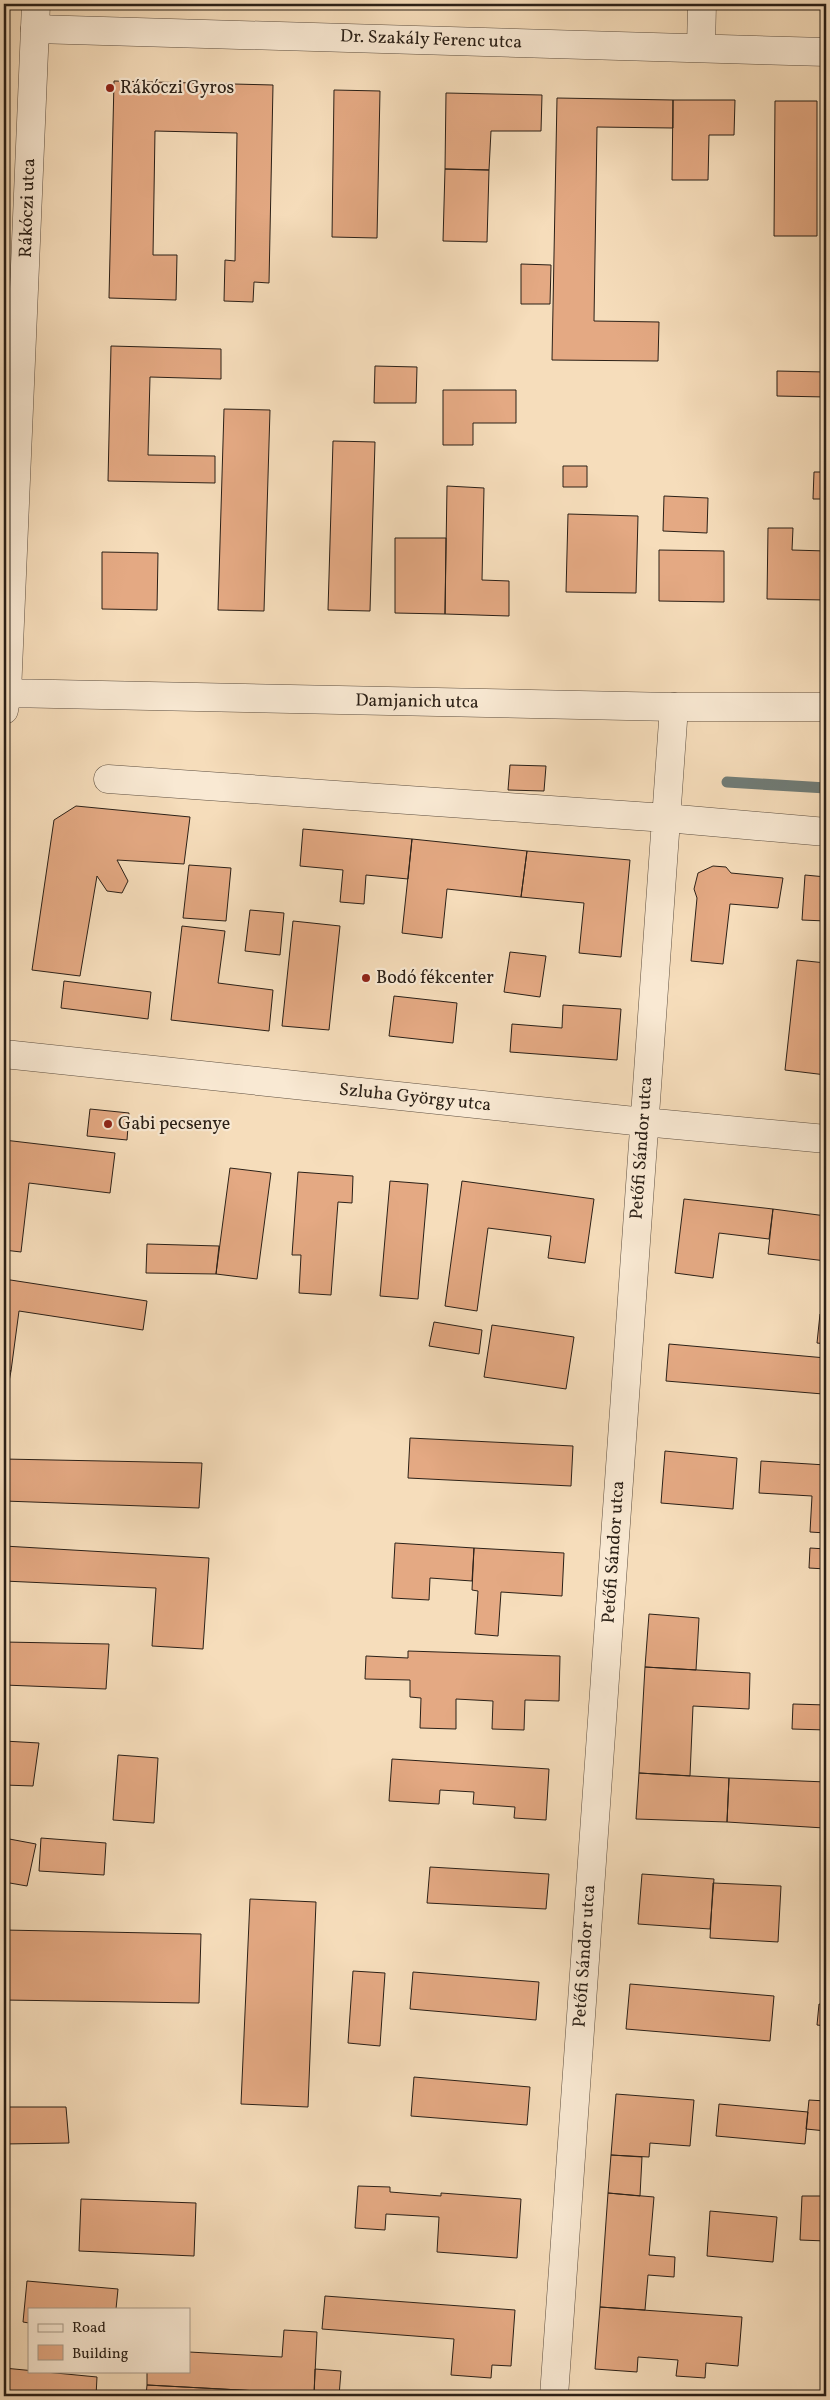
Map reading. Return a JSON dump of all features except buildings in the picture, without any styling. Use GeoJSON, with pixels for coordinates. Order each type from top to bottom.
{"type":"FeatureCollection","features":[{"type":"Feature","properties":{"kind":"street"},"geometry":{"type":"LineString","coordinates":[[701,48],[702,4]]}},
{"type":"Feature","properties":{"kind":"street","name":"Dr. Szakály Ferenc utca"},"geometry":{"type":"LineString","coordinates":[[36,16],[701,48],[826,52]]}},
{"type":"Feature","properties":{"kind":"street","name":"Rákóczi utca"},"geometry":{"type":"LineString","coordinates":[[6,702],[36,16]]}},
{"type":"Feature","properties":{"kind":"street","name":"Damjanich utca"},"geometry":{"type":"LineString","coordinates":[[6,702],[826,707]]}},
{"type":"Feature","properties":{"kind":"street","name":"Petőfi Sándor utca"},"geometry":{"type":"LineString","coordinates":[[554,2396],[674,707]]}},
{"type":"Feature","properties":{"kind":"street"},"geometry":{"type":"LineString","coordinates":[[108,779],[666,818],[826,832]]}},
{"type":"Feature","properties":{"kind":"street","name":"Szluha György utca"},"geometry":{"type":"LineString","coordinates":[[4,1054],[644,1122],[826,1139]]}},
{"type":"Feature","properties":{"kind":"waterway"},"geometry":{"type":"LineString","coordinates":[[727,782],[826,788]]}},
{"type":"Feature","properties":{"kind":"place","name":"Rákóczi Gyros"},"geometry":{"type":"Point","coordinates":[110,88]}},
{"type":"Feature","properties":{"kind":"place","name":"Bodó fékcenter"},"geometry":{"type":"Point","coordinates":[366,978]}},
{"type":"Feature","properties":{"kind":"place","name":"Gabi pecsenye"},"geometry":{"type":"Point","coordinates":[108,1124]}}]}
